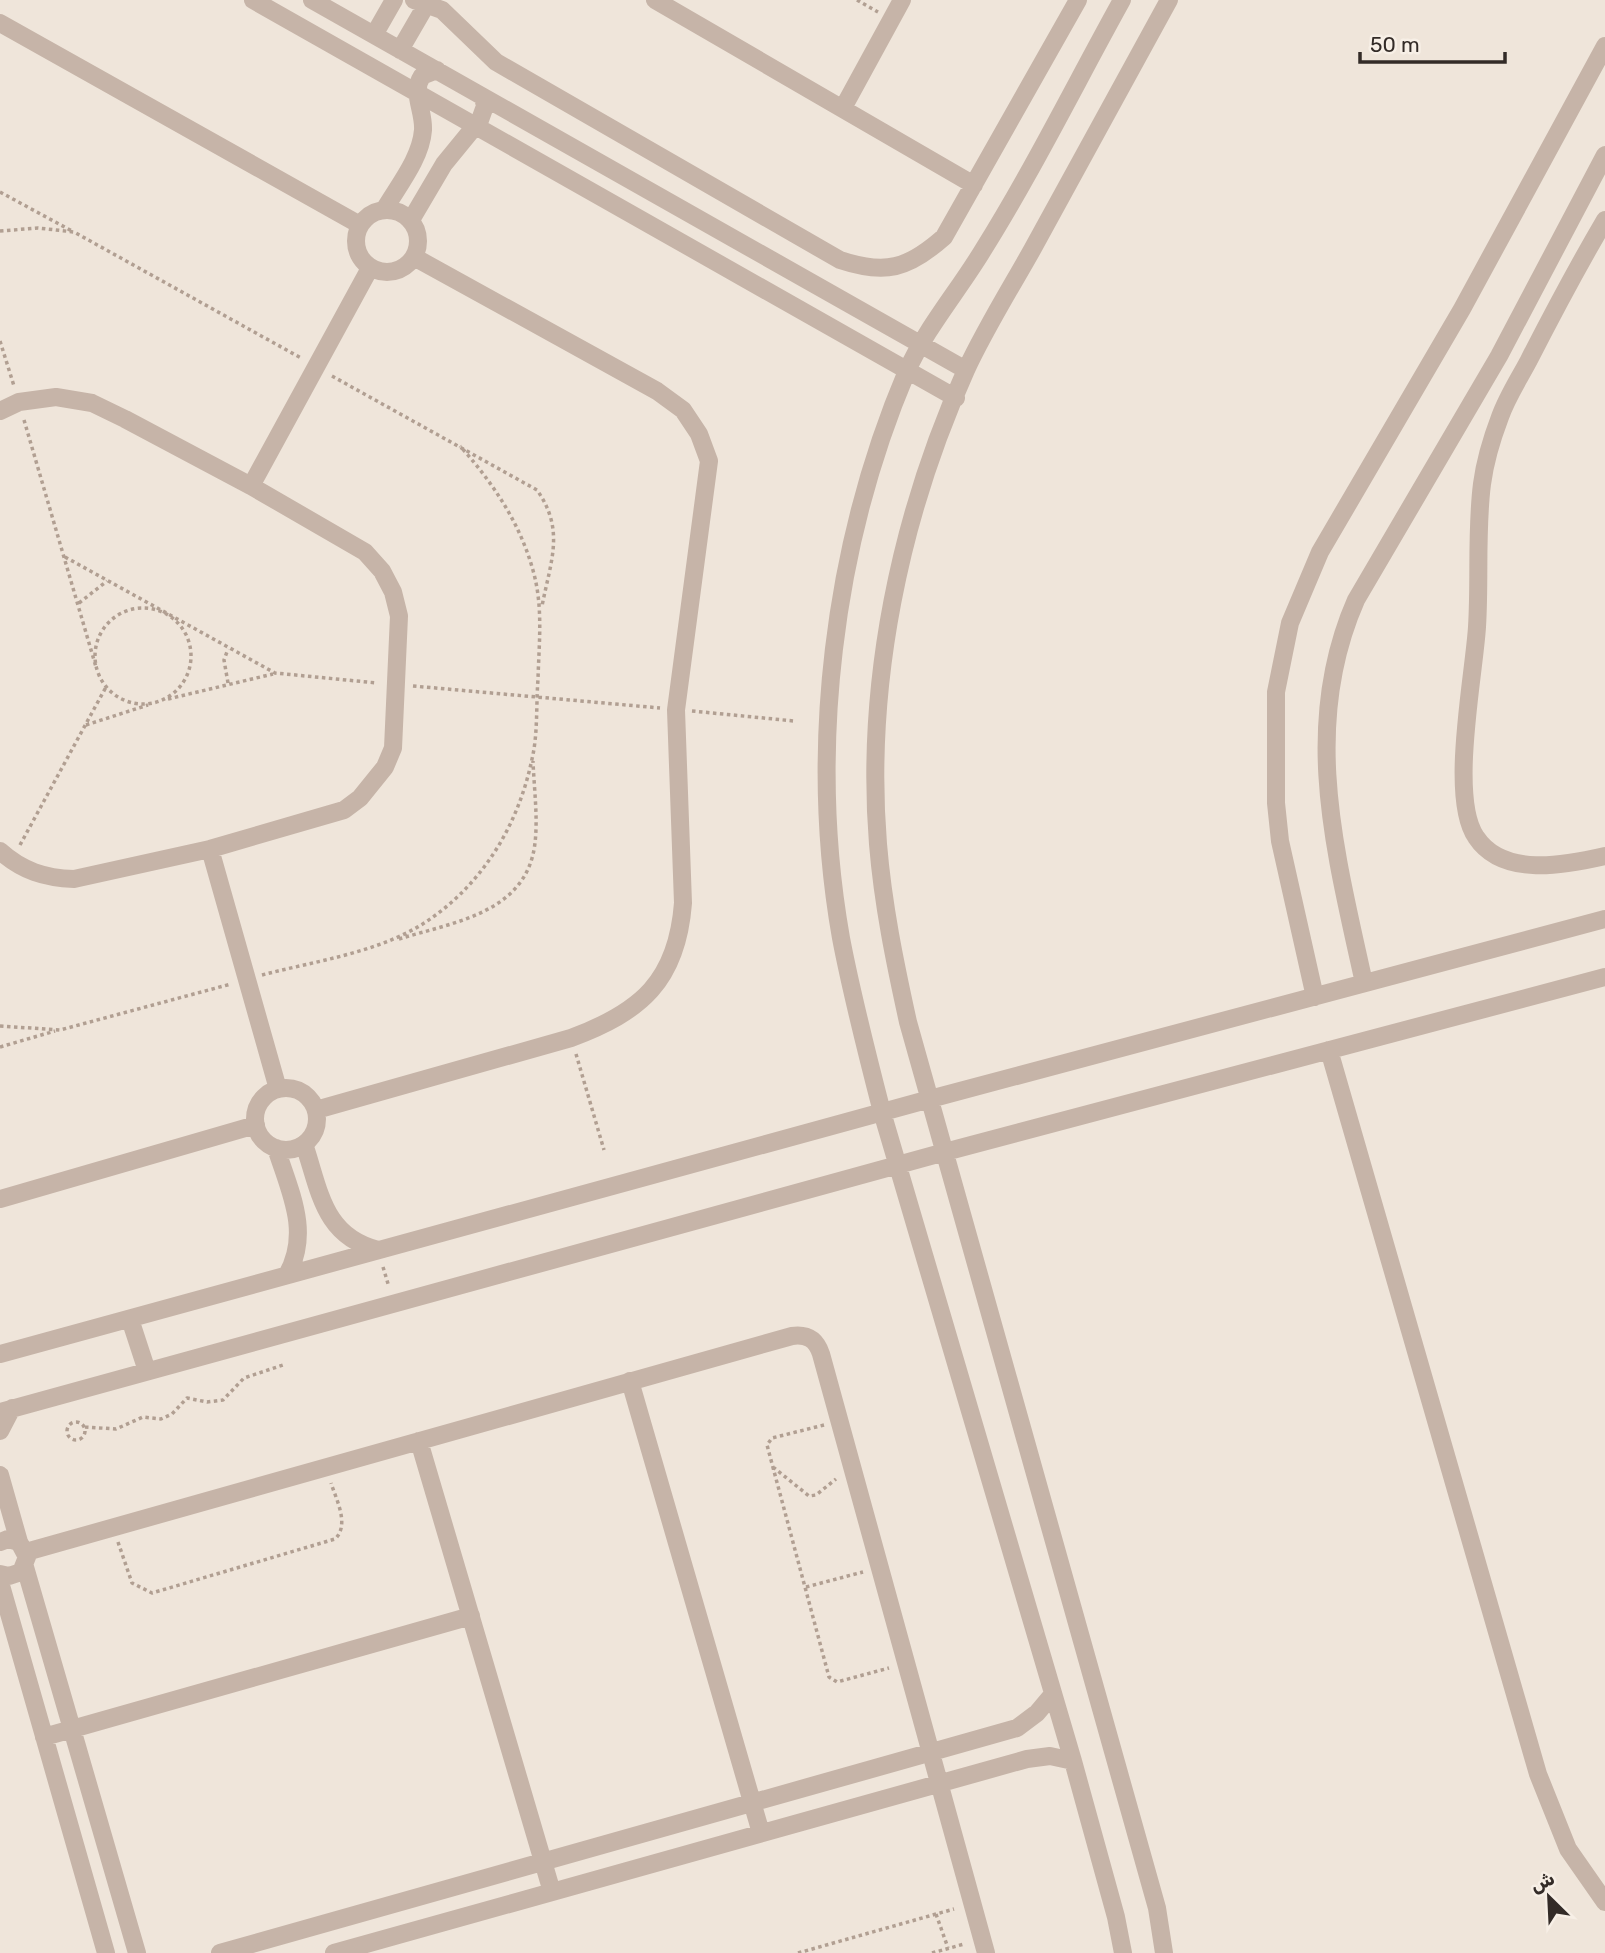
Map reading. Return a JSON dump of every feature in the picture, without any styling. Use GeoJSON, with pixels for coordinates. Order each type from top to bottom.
{"type":"FeatureCollection","features":[{"type":"Feature","properties":{"kind":"street"},"geometry":{"type":"LineString","coordinates":[[253,0],[956,398]]}},
{"type":"Feature","properties":{"kind":"street"},"geometry":{"type":"LineString","coordinates":[[312,0],[966,370]]}},
{"type":"Feature","properties":{"kind":"street"},"geometry":{"type":"LineString","coordinates":[[374,35],[394,0]]}},
{"type":"Feature","properties":{"kind":"street"},"geometry":{"type":"LineString","coordinates":[[655,0],[974,185]]}},
{"type":"Feature","properties":{"kind":"street"},"geometry":{"type":"LineString","coordinates":[[843,108],[902,0]]}},
{"type":"Feature","properties":{"kind":"street"},"geometry":{"type":"LineString","coordinates":[[400,50],[423,1],[455,20],[474,44],[496,62],[849,263],[867,269],[896,268],[923,257],[944,237],[1078,0]]}},
{"type":"Feature","properties":{"kind":"street"},"geometry":{"type":"LineString","coordinates":[[1122,0],[984,249],[921,344],[908,370],[875,461],[850,554],[835,649],[828,744],[830,840],[841,936],[882,1112],[1073,1761],[1116,1917],[1123,1953]]}},
{"type":"Feature","properties":{"kind":"street"},"geometry":{"type":"LineString","coordinates":[[1164,1953],[1157,1908],[908,1022],[889,933],[878,843],[876,752],[883,661],[899,571],[923,483],[966,370],[1169,0]]}},
{"type":"Feature","properties":{"kind":"street"},"geometry":{"type":"LineString","coordinates":[[0,23],[360,225]]}},
{"type":"Feature","properties":{"kind":"street"},"geometry":{"type":"LineString","coordinates":[[1315,997],[1280,841],[1276,803],[1276,692],[1290,623],[1320,552],[1461,309],[1605,46]]}},
{"type":"Feature","properties":{"kind":"street"},"geometry":{"type":"LineString","coordinates":[[384,210],[419,150],[423,130],[416,91],[422,76],[437,70]]}},
{"type":"Feature","properties":{"kind":"street"},"geometry":{"type":"LineString","coordinates":[[411,220],[444,164],[477,125],[485,106],[483,97]]}},
{"type":"Feature","properties":{"kind":"street"},"geometry":{"type":"LineString","coordinates":[[419,150],[444,164]]}},
{"type":"Feature","properties":{"kind":"street"},"geometry":{"type":"LineString","coordinates":[[1364,982],[1338,864],[1327,787],[1326,707],[1339,643],[1356,600],[1499,356],[1605,155]]}},
{"type":"Feature","properties":{"kind":"street"},"geometry":{"type":"LineString","coordinates":[[384,210],[394,210],[411,220],[418,232],[419,245],[414,257],[394,272],[370,268],[356,248],[360,225],[367,217],[384,210]]}},
{"type":"Feature","properties":{"kind":"street"},"geometry":{"type":"LineString","coordinates":[[1605,220],[1500,415],[1490,448],[1482,481],[1478,524],[1477,626],[1466,730],[1465,782],[1469,822],[1476,838],[1507,859],[1563,866],[1605,856]]}},
{"type":"Feature","properties":{"kind":"street"},"geometry":{"type":"LineString","coordinates":[[316,1110],[571,1038],[611,1023],[636,1006],[661,976],[671,959],[681,930],[683,903],[676,710],[709,461],[699,434],[675,403],[414,257]]}},
{"type":"Feature","properties":{"kind":"street"},"geometry":{"type":"LineString","coordinates":[[251,486],[370,268]]}},
{"type":"Feature","properties":{"kind":"street"},"geometry":{"type":"LineString","coordinates":[[0,411],[19,402],[56,397],[92,403],[345,538],[365,552],[382,570],[393,592],[400,616],[393,748],[385,767],[360,798],[344,810],[210,849],[74,879],[52,878],[30,872],[6,856]]}},
{"type":"Feature","properties":{"kind":"street"},"geometry":{"type":"LineString","coordinates":[[210,849],[278,1089]]}},
{"type":"Feature","properties":{"kind":"street"},"geometry":{"type":"LineString","coordinates":[[0,1354],[882,1112],[1605,919]]}},
{"type":"Feature","properties":{"kind":"street"},"geometry":{"type":"LineString","coordinates":[[0,1431],[6,1410],[897,1165],[1605,976]]}},
{"type":"Feature","properties":{"kind":"street"},"geometry":{"type":"LineString","coordinates":[[1329,1050],[1538,1774],[1568,1849],[1605,1902]]}},
{"type":"Feature","properties":{"kind":"street"},"geometry":{"type":"LineString","coordinates":[[278,1089],[301,1091],[316,1110],[316,1129],[304,1144],[295,1148],[276,1148],[263,1139],[256,1125],[255,1116],[262,1099],[278,1089]]}},
{"type":"Feature","properties":{"kind":"street"},"geometry":{"type":"LineString","coordinates":[[0,1199],[256,1125]]}},
{"type":"Feature","properties":{"kind":"street"},"geometry":{"type":"LineString","coordinates":[[304,1144],[326,1212],[347,1237],[378,1250]]}},
{"type":"Feature","properties":{"kind":"street"},"geometry":{"type":"LineString","coordinates":[[276,1148],[299,1220],[298,1249],[287,1275]]}},
{"type":"Feature","properties":{"kind":"street"},"geometry":{"type":"LineString","coordinates":[[299,1220],[326,1212]]}},
{"type":"Feature","properties":{"kind":"street"},"geometry":{"type":"LineString","coordinates":[[130,1319],[147,1371]]}},
{"type":"Feature","properties":{"kind":"street"},"geometry":{"type":"LineString","coordinates":[[24,1554],[630,1381],[800,1335],[814,1340],[818,1346],[984,1946]]}},
{"type":"Feature","properties":{"kind":"street"},"geometry":{"type":"LineString","coordinates":[[630,1381],[761,1833]]}},
{"type":"Feature","properties":{"kind":"street"},"geometry":{"type":"LineString","coordinates":[[419,1441],[552,1892]]}},
{"type":"Feature","properties":{"kind":"street"},"geometry":{"type":"LineString","coordinates":[[0,1475],[136,1953]]}},
{"type":"Feature","properties":{"kind":"street"},"geometry":{"type":"LineString","coordinates":[[0,1542],[8,1539],[24,1554]]}},
{"type":"Feature","properties":{"kind":"street"},"geometry":{"type":"LineString","coordinates":[[0,1574],[15,1575],[24,1554]]}},
{"type":"Feature","properties":{"kind":"street"},"geometry":{"type":"LineString","coordinates":[[0,1582],[106,1953]]}},
{"type":"Feature","properties":{"kind":"street"},"geometry":{"type":"LineString","coordinates":[[44,1737],[471,1616]]}},
{"type":"Feature","properties":{"kind":"street"},"geometry":{"type":"LineString","coordinates":[[220,1953],[1017,1728],[1037,1713],[1053,1694]]}},
{"type":"Feature","properties":{"kind":"street"},"geometry":{"type":"LineString","coordinates":[[1017,1728],[1027,1759]]}},
{"type":"Feature","properties":{"kind":"street"},"geometry":{"type":"LineString","coordinates":[[331,1922],[337,1952],[1027,1759],[1050,1756],[1073,1761]]}},
{"type":"Feature","properties":{"kind":"path"},"geometry":{"type":"LineString","coordinates":[[0,192],[537,490],[550,510],[555,534],[541,607],[533,757],[535,842],[530,867],[517,889],[498,905],[475,916],[0,1047]]}},
{"type":"Feature","properties":{"kind":"path"},"geometry":{"type":"LineString","coordinates":[[0,231],[38,228],[74,232]]}},
{"type":"Feature","properties":{"kind":"path"},"geometry":{"type":"LineString","coordinates":[[0,341],[96,667],[106,687],[125,701],[137,704],[160,701],[179,688],[190,668],[191,657],[186,635],[171,617],[150,609],[138,609],[117,617],[102,633],[96,667]]}},
{"type":"Feature","properties":{"kind":"path"},"geometry":{"type":"LineString","coordinates":[[460,446],[484,474],[522,537],[541,607]]}},
{"type":"Feature","properties":{"kind":"path"},"geometry":{"type":"LineString","coordinates":[[65,557],[275,673]]}},
{"type":"Feature","properties":{"kind":"path"},"geometry":{"type":"LineString","coordinates":[[79,603],[107,581]]}},
{"type":"Feature","properties":{"kind":"path"},"geometry":{"type":"LineString","coordinates":[[228,649],[224,660],[228,683]]}},
{"type":"Feature","properties":{"kind":"path"},"geometry":{"type":"LineString","coordinates":[[86,725],[160,701],[275,673],[537,696]]}},
{"type":"Feature","properties":{"kind":"path"},"geometry":{"type":"LineString","coordinates":[[6,856],[86,725],[106,687]]}},
{"type":"Feature","properties":{"kind":"path"},"geometry":{"type":"LineString","coordinates":[[390,941],[432,918],[469,886],[499,847],[521,804],[533,757]]}},
{"type":"Feature","properties":{"kind":"path"},"geometry":{"type":"LineString","coordinates":[[0,1026],[60,1030]]}},
{"type":"Feature","properties":{"kind":"path"},"geometry":{"type":"LineString","coordinates":[[571,1038],[604,1150]]}},
{"type":"Feature","properties":{"kind":"path"},"geometry":{"type":"LineString","coordinates":[[378,1250],[393,1302]]}},
{"type":"Feature","properties":{"kind":"path"},"geometry":{"type":"LineString","coordinates":[[85,1427],[79,1439],[74,1440],[67,1434],[72,1422],[85,1427],[116,1429],[143,1417],[162,1419],[172,1414],[187,1398],[206,1402],[223,1400],[244,1378],[286,1364]]}},
{"type":"Feature","properties":{"kind":"path"},"geometry":{"type":"LineString","coordinates":[[839,1421],[769,1440],[767,1445],[831,1680],[836,1682],[907,1664]]}},
{"type":"Feature","properties":{"kind":"path"},"geometry":{"type":"LineString","coordinates":[[114,1528],[132,1583],[152,1594],[335,1539],[342,1530],[342,1523],[326,1467]]}},
{"type":"Feature","properties":{"kind":"path"},"geometry":{"type":"LineString","coordinates":[[773,1467],[809,1496],[816,1495],[838,1478]]}},
{"type":"Feature","properties":{"kind":"path"},"geometry":{"type":"LineString","coordinates":[[805,1587],[865,1572]]}},
{"type":"Feature","properties":{"kind":"path"},"geometry":{"type":"LineString","coordinates":[[798,1953],[973,1903]]}},
{"type":"Feature","properties":{"kind":"path"},"geometry":{"type":"LineString","coordinates":[[936,1914],[948,1948]]}},
{"type":"Feature","properties":{"kind":"path"},"geometry":{"type":"LineString","coordinates":[[932,1953],[948,1948],[984,1946]]}}]}
